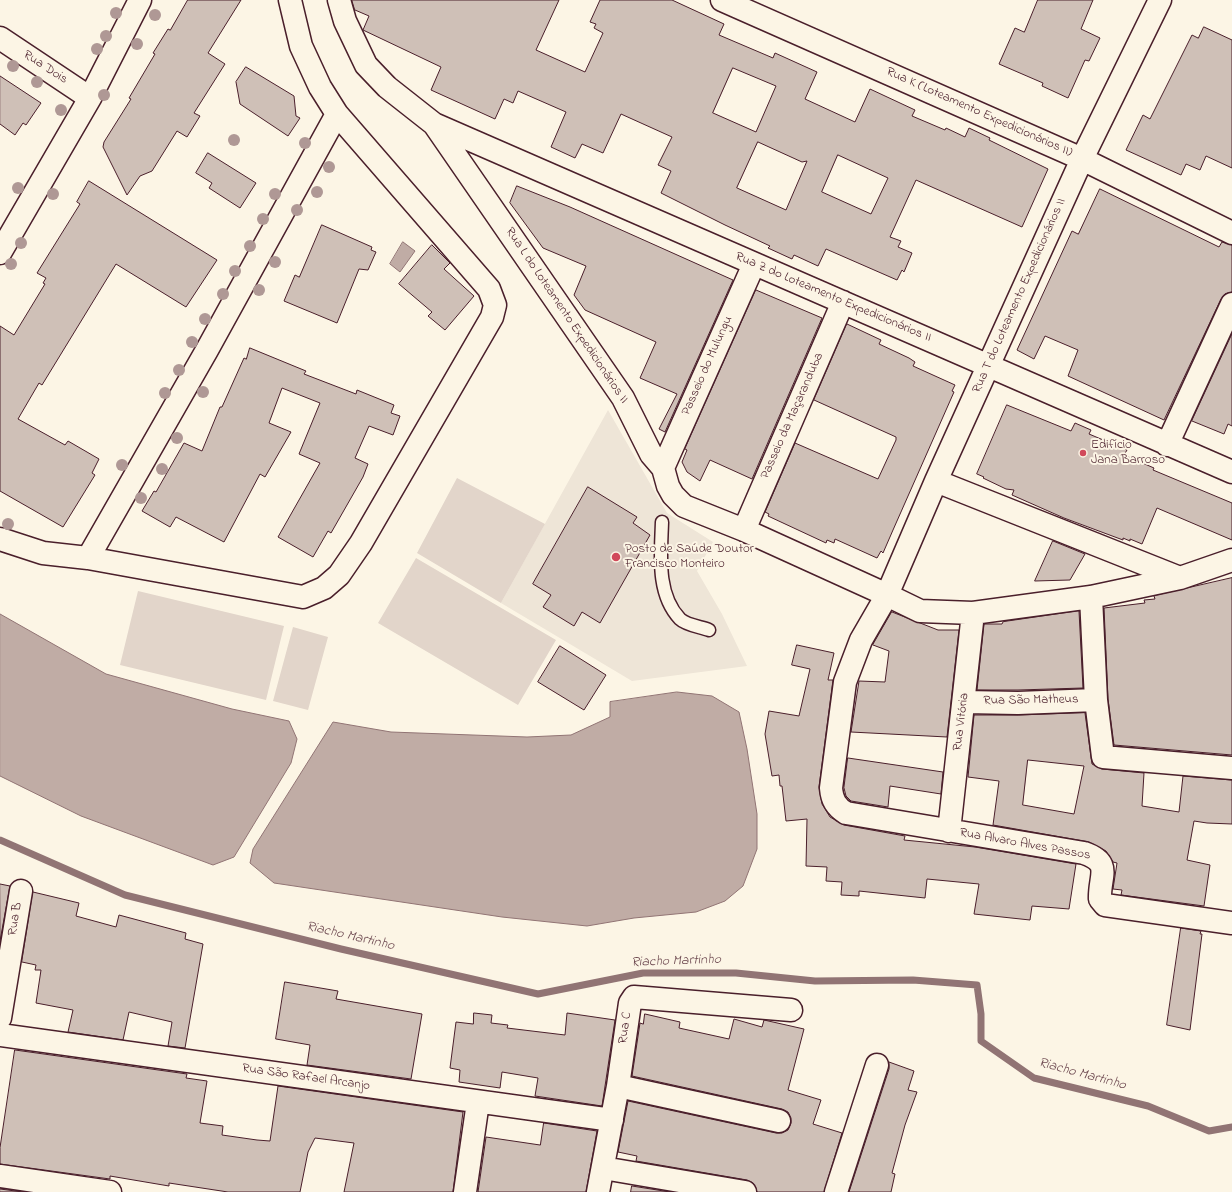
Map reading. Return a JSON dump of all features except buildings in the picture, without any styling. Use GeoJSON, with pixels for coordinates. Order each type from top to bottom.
{"type":"FeatureCollection","features":[{"type":"Feature","properties":{"kind":"street"},"geometry":{"type":"LineString","coordinates":[[0,253],[90,98],[140,0]]}},
{"type":"Feature","properties":{"kind":"street"},"geometry":{"type":"LineString","coordinates":[[0,540],[43,553],[88,558],[303,598],[324,588],[338,575],[361,543],[492,317],[495,305],[489,289],[337,114],[320,87],[301,46],[290,0]]}},
{"type":"Feature","properties":{"kind":"street","name":"Rua L do Loteamento Expedicionários II"},"geometry":{"type":"LineString","coordinates":[[339,0],[344,21],[366,65],[387,87],[434,124],[623,398],[651,454],[663,468],[668,486],[673,495],[684,506],[744,530],[887,595],[920,612],[973,613],[1091,597],[1180,578],[1232,560]]}},
{"type":"Feature","properties":{"kind":"street","name":"Rua K (Loteamento Expedicionários II)"},"geometry":{"type":"LineString","coordinates":[[722,0],[1082,159],[1232,233]]}},
{"type":"Feature","properties":{"kind":"street","name":"Rua T do Loteamento Expedicionários II"},"geometry":{"type":"LineString","coordinates":[[846,813],[834,803],[831,788],[845,682],[861,640],[887,595],[936,481],[1082,159],[1160,0]]}},
{"type":"Feature","properties":{"kind":"street","name":"Rua Dois"},"geometry":{"type":"LineString","coordinates":[[0,38],[90,98]]}},
{"type":"Feature","properties":{"kind":"street"},"geometry":{"type":"LineString","coordinates":[[88,558],[213,338],[337,114]]}},
{"type":"Feature","properties":{"kind":"street","name":"Rua Z do Loteamento Expedicionários II"},"geometry":{"type":"LineString","coordinates":[[434,124],[1167,445],[1232,472]]}},
{"type":"Feature","properties":{"kind":"street","name":"Passeio do Mulungu"},"geometry":{"type":"LineString","coordinates":[[663,468],[754,264]]}},
{"type":"Feature","properties":{"kind":"street","name":"Passeio da Maçaranduba"},"geometry":{"type":"LineString","coordinates":[[744,530],[843,302]]}},
{"type":"Feature","properties":{"kind":"street"},"geometry":{"type":"LineString","coordinates":[[1167,445],[1232,304]]}},
{"type":"Feature","properties":{"kind":"street"},"geometry":{"type":"LineString","coordinates":[[936,481],[1180,578]]}},
{"type":"Feature","properties":{"kind":"street"},"geometry":{"type":"LineString","coordinates":[[1091,597],[1096,700],[1103,757],[1232,768]]}},
{"type":"Feature","properties":{"kind":"street","name":"Rua Vitória"},"geometry":{"type":"LineString","coordinates":[[950,831],[965,702],[973,613]]}},
{"type":"Feature","properties":{"kind":"street","name":"Rua São Matheus"},"geometry":{"type":"LineString","coordinates":[[965,702],[1018,703],[1096,700]]}},
{"type":"Feature","properties":{"kind":"street","name":"Rua Alvaro Alves Passos"},"geometry":{"type":"LineString","coordinates":[[846,813],[1084,853],[1094,856],[1102,865],[1103,875],[1100,899],[1106,905],[1232,923]]}},
{"type":"Feature","properties":{"kind":"street","name":"Rua B"},"geometry":{"type":"LineString","coordinates":[[0,1018],[21,891]]}},
{"type":"Feature","properties":{"kind":"street","name":"Rua C"},"geometry":{"type":"LineString","coordinates":[[598,1192],[618,1086],[630,1002],[634,997],[791,1010]]}},
{"type":"Feature","properties":{"kind":"street","name":"Rua São Rafael Arcanjo"},"geometry":{"type":"LineString","coordinates":[[0,1035],[612,1120]]}},
{"type":"Feature","properties":{"kind":"street"},"geometry":{"type":"LineString","coordinates":[[836,1192],[877,1065]]}},
{"type":"Feature","properties":{"kind":"street"},"geometry":{"type":"LineString","coordinates":[[618,1086],[779,1121]]}},
{"type":"Feature","properties":{"kind":"street"},"geometry":{"type":"LineString","coordinates":[[465,1192],[478,1102]]}},
{"type":"Feature","properties":{"kind":"street"},"geometry":{"type":"LineString","coordinates":[[603,1168],[745,1192]]}},
{"type":"Feature","properties":{"kind":"street"},"geometry":{"type":"LineString","coordinates":[[0,1176],[110,1192]]}},
{"type":"Feature","properties":{"kind":"lane"},"geometry":{"type":"LineString","coordinates":[[662,522],[661,579],[671,605],[681,620],[709,630]]}},
{"type":"Feature","properties":{"kind":"shaded area"},"geometry":{"type":"Polygon","coordinates":[[[403,242],[415,251],[400,272],[390,264],[403,242]]]}},
{"type":"Feature","properties":{"kind":"shaded area","name":"Posto de Saúde Doutor Francisco Monteiro"},"geometry":{"type":"Polygon","coordinates":[[[608,410],[667,513],[713,542],[697,571],[722,614],[747,666],[632,681],[501,603],[608,410]]]}},
{"type":"Feature","properties":{"kind":"shaded area"},"geometry":{"type":"Polygon","coordinates":[[[457,478],[545,524],[501,603],[417,553],[457,478]]]}},
{"type":"Feature","properties":{"kind":"shaded area"},"geometry":{"type":"Polygon","coordinates":[[[416,558],[556,640],[518,705],[378,623],[416,558]]]}},
{"type":"Feature","properties":{"kind":"shaded area"},"geometry":{"type":"Polygon","coordinates":[[[138,591],[284,626],[266,700],[120,665],[138,591]]]}},
{"type":"Feature","properties":{"kind":"shaded area"},"geometry":{"type":"Polygon","coordinates":[[[0,614],[106,674],[232,709],[289,721],[297,739],[291,763],[234,857],[213,865],[81,816],[0,776],[0,614]]]}},
{"type":"Feature","properties":{"kind":"shaded area"},"geometry":{"type":"Polygon","coordinates":[[[293,627],[328,637],[308,710],[273,701],[293,627]]]}},
{"type":"Feature","properties":{"kind":"shaded area"},"geometry":{"type":"Polygon","coordinates":[[[677,692],[712,696],[739,712],[747,749],[757,814],[757,849],[743,886],[725,901],[696,912],[634,918],[587,926],[502,917],[274,883],[250,863],[253,849],[333,722],[391,732],[527,737],[571,735],[610,717],[610,702],[677,692]]]}},
{"type":"Feature","properties":{"kind":"waterway","name":"Riacho Martinho"},"geometry":{"type":"LineString","coordinates":[[0,840],[125,895],[341,949],[538,994],[643,973],[736,973],[815,981],[913,980],[977,985],[981,1014],[981,1041],[1034,1078],[1148,1106],[1209,1131],[1232,1127]]}},
{"type":"Feature","properties":{"kind":"place","name":"Edifício Jana Barroso"},"geometry":{"type":"Point","coordinates":[1083,453]}},
{"type":"Feature","properties":{"kind":"place","name":"Posto de Saúde Doutor Francisco Monteiro"},"geometry":{"type":"Point","coordinates":[616,557]}}]}
